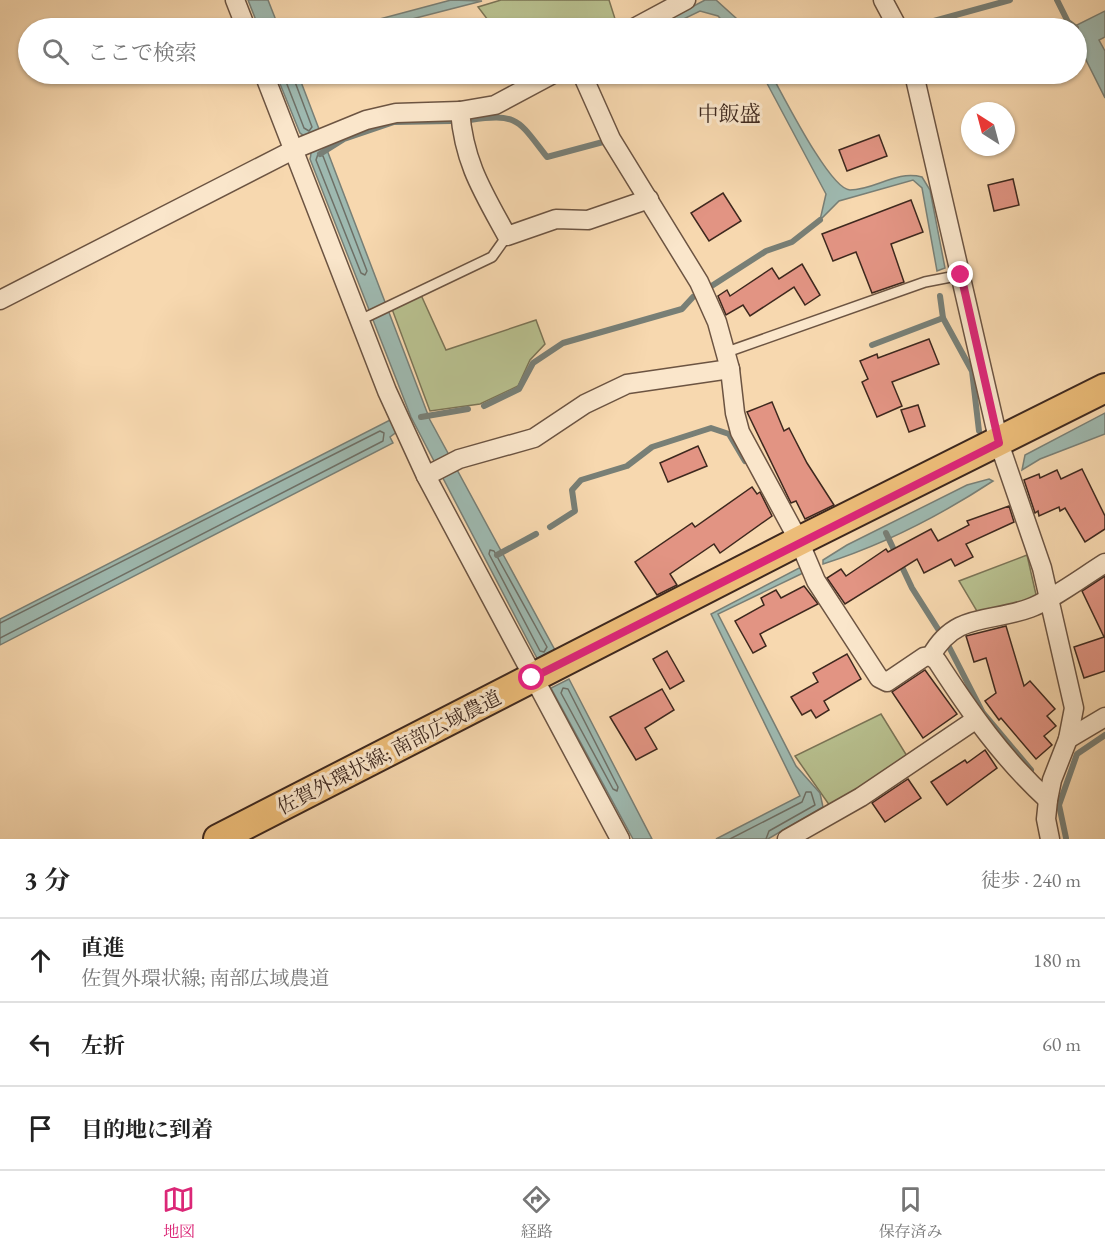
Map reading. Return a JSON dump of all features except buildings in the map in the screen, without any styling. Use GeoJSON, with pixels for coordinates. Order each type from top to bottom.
{"type":"FeatureCollection","features":[{"type":"Feature","properties":{"kind":"main road","name":"佐賀外環状線; 南部広域農道"},"geometry":{"type":"LineString","coordinates":[[219,839],[799,541],[1105,388]]}},
{"type":"Feature","properties":{"kind":"street"},"geometry":{"type":"LineString","coordinates":[[235,0],[242,18]]}},
{"type":"Feature","properties":{"kind":"street"},"geometry":{"type":"LineString","coordinates":[[653,18],[686,0]]}},
{"type":"Feature","properties":{"kind":"street"},"geometry":{"type":"LineString","coordinates":[[883,0],[893,18]]}},
{"type":"Feature","properties":{"kind":"street"},"geometry":{"type":"LineString","coordinates":[[268,84],[387,391],[426,476],[620,839]]}},
{"type":"Feature","properties":{"kind":"street"},"geometry":{"type":"LineString","coordinates":[[0,300],[295,149],[366,120],[396,113],[460,111],[495,105],[534,84]]}},
{"type":"Feature","properties":{"kind":"street"},"geometry":{"type":"LineString","coordinates":[[587,84],[612,139],[699,282],[729,360],[735,413],[740,432],[799,541],[816,581],[879,678],[887,682],[924,657],[931,656],[937,661],[975,720],[1022,777],[1048,800]]}},
{"type":"Feature","properties":{"kind":"street"},"geometry":{"type":"LineString","coordinates":[[916,84],[999,443],[1042,568],[1074,708],[1068,740],[1052,780],[1048,800],[1046,819],[1050,839]]}},
{"type":"Feature","properties":{"kind":"street"},"geometry":{"type":"LineString","coordinates":[[460,111],[463,142],[472,170],[507,236],[556,219],[588,220],[650,199]]}},
{"type":"Feature","properties":{"kind":"street"},"geometry":{"type":"LineString","coordinates":[[426,476],[459,459],[534,438],[585,404],[627,384],[729,360]]}},
{"type":"Feature","properties":{"kind":"street"},"geometry":{"type":"LineString","coordinates":[[931,656],[940,641],[971,621],[1031,608],[1105,563]]}},
{"type":"Feature","properties":{"kind":"street"},"geometry":{"type":"LineString","coordinates":[[1068,740],[1105,717]]}},
{"type":"Feature","properties":{"kind":"street"},"geometry":{"type":"LineString","coordinates":[[799,836],[975,720]]}},
{"type":"Feature","properties":{"kind":"lane"},"geometry":{"type":"LineString","coordinates":[[360,320],[492,257],[507,236]]}},
{"type":"Feature","properties":{"kind":"lane"},"geometry":{"type":"LineString","coordinates":[[729,360],[925,282],[961,275]]}},
{"type":"Feature","properties":{"kind":"green space"},"geometry":{"type":"Polygon","coordinates":[[[501,0],[609,0],[615,18],[486,18],[478,7],[501,0]]]}},
{"type":"Feature","properties":{"kind":"green space"},"geometry":{"type":"Polygon","coordinates":[[[421,295],[446,350],[536,320],[545,344],[530,360],[518,386],[480,404],[430,411],[392,309],[421,295]]]}},
{"type":"Feature","properties":{"kind":"green space"},"geometry":{"type":"Polygon","coordinates":[[[1027,555],[1037,599],[978,613],[959,581],[1027,555]]]}},
{"type":"Feature","properties":{"kind":"green space"},"geometry":{"type":"Polygon","coordinates":[[[881,714],[907,756],[830,806],[795,756],[881,714]]]}},
{"type":"Feature","properties":{"kind":"water"},"geometry":{"type":"Polygon","coordinates":[[[248,0],[268,0],[275,18],[255,18],[248,0]]]}},
{"type":"Feature","properties":{"kind":"water"},"geometry":{"type":"Polygon","coordinates":[[[451,0],[482,1],[416,18],[384,18],[451,0]]]}},
{"type":"Feature","properties":{"kind":"water"},"geometry":{"type":"Polygon","coordinates":[[[705,0],[716,0],[736,18],[720,18],[700,11],[686,18],[671,18],[705,0]]]}},
{"type":"Feature","properties":{"kind":"water"},"geometry":{"type":"Polygon","coordinates":[[[1105,11],[1105,37],[1099,40],[1105,51],[1105,98],[1087,62],[1087,20],[1105,11]]]}},
{"type":"Feature","properties":{"kind":"water"},"geometry":{"type":"Polygon","coordinates":[[[280,84],[302,84],[430,420],[556,652],[539,662],[411,417],[310,159],[309,144],[300,133],[280,84]]]}},
{"type":"Feature","properties":{"kind":"water"},"geometry":{"type":"Polygon","coordinates":[[[767,84],[777,84],[819,158],[841,186],[850,190],[859,189],[903,176],[922,177],[930,190],[945,268],[937,271],[922,188],[913,180],[839,201],[820,220],[826,194],[767,84]]]}},
{"type":"Feature","properties":{"kind":"water"},"geometry":{"type":"Polygon","coordinates":[[[1105,413],[1105,434],[1040,459],[1022,470],[1025,455],[1105,413]]]}},
{"type":"Feature","properties":{"kind":"water"},"geometry":{"type":"Polygon","coordinates":[[[392,419],[398,431],[390,437],[393,443],[0,645],[0,619],[392,419]]]}},
{"type":"Feature","properties":{"kind":"water"},"geometry":{"type":"Polygon","coordinates":[[[989,479],[993,481],[911,528],[868,548],[823,564],[823,560],[847,545],[967,485],[989,479]]]}},
{"type":"Feature","properties":{"kind":"water"},"geometry":{"type":"Polygon","coordinates":[[[801,567],[803,573],[718,614],[796,766],[820,793],[823,807],[768,839],[716,839],[800,796],[711,614],[801,567]]]}},
{"type":"Feature","properties":{"kind":"water"},"geometry":{"type":"Polygon","coordinates":[[[569,679],[652,839],[633,839],[551,688],[569,679]]]}},
{"type":"Feature","properties":{"kind":"waterway"},"geometry":{"type":"LineString","coordinates":[[945,18],[1010,0]]}},
{"type":"Feature","properties":{"kind":"waterway"},"geometry":{"type":"LineString","coordinates":[[1057,0],[1066,18]]}},
{"type":"Feature","properties":{"kind":"waterway"},"geometry":{"type":"LineString","coordinates":[[470,120],[499,118],[516,122],[523,127],[547,157],[603,142]]}},
{"type":"Feature","properties":{"kind":"waterway"},"geometry":{"type":"LineString","coordinates":[[320,154],[344,139],[394,122],[451,121]]}},
{"type":"Feature","properties":{"kind":"waterway"},"geometry":{"type":"LineString","coordinates":[[710,287],[766,251],[792,242],[820,220]]}},
{"type":"Feature","properties":{"kind":"waterway"},"geometry":{"type":"LineString","coordinates":[[940,296],[943,318],[972,371],[979,431]]}},
{"type":"Feature","properties":{"kind":"waterway"},"geometry":{"type":"LineString","coordinates":[[484,406],[519,389],[533,363],[563,343],[682,309],[693,297]]}},
{"type":"Feature","properties":{"kind":"waterway"},"geometry":{"type":"LineString","coordinates":[[872,345],[943,318]]}},
{"type":"Feature","properties":{"kind":"waterway"},"geometry":{"type":"LineString","coordinates":[[421,417],[468,409]]}},
{"type":"Feature","properties":{"kind":"waterway"},"geometry":{"type":"LineString","coordinates":[[550,527],[575,511],[572,490],[581,480],[627,466],[652,447],[711,428],[729,434],[745,461]]}},
{"type":"Feature","properties":{"kind":"waterway"},"geometry":{"type":"LineString","coordinates":[[886,533],[912,588],[938,629]]}},
{"type":"Feature","properties":{"kind":"waterway"},"geometry":{"type":"LineString","coordinates":[[497,555],[536,534]]}},
{"type":"Feature","properties":{"kind":"waterway"},"geometry":{"type":"LineString","coordinates":[[946,641],[983,713],[1031,770]]}},
{"type":"Feature","properties":{"kind":"waterway"},"geometry":{"type":"LineString","coordinates":[[1066,838],[1059,805],[1077,754],[1105,735]]}},
{"type":"Feature","properties":{"kind":"district","name":"中飯盛"},"geometry":{"type":"Point","coordinates":[729,114]}},
{"type":"Feature","properties":{"kind":"route"},"geometry":{"type":"LineString","coordinates":[[532,678],[799,541],[999,443],[961,275]]}}]}
